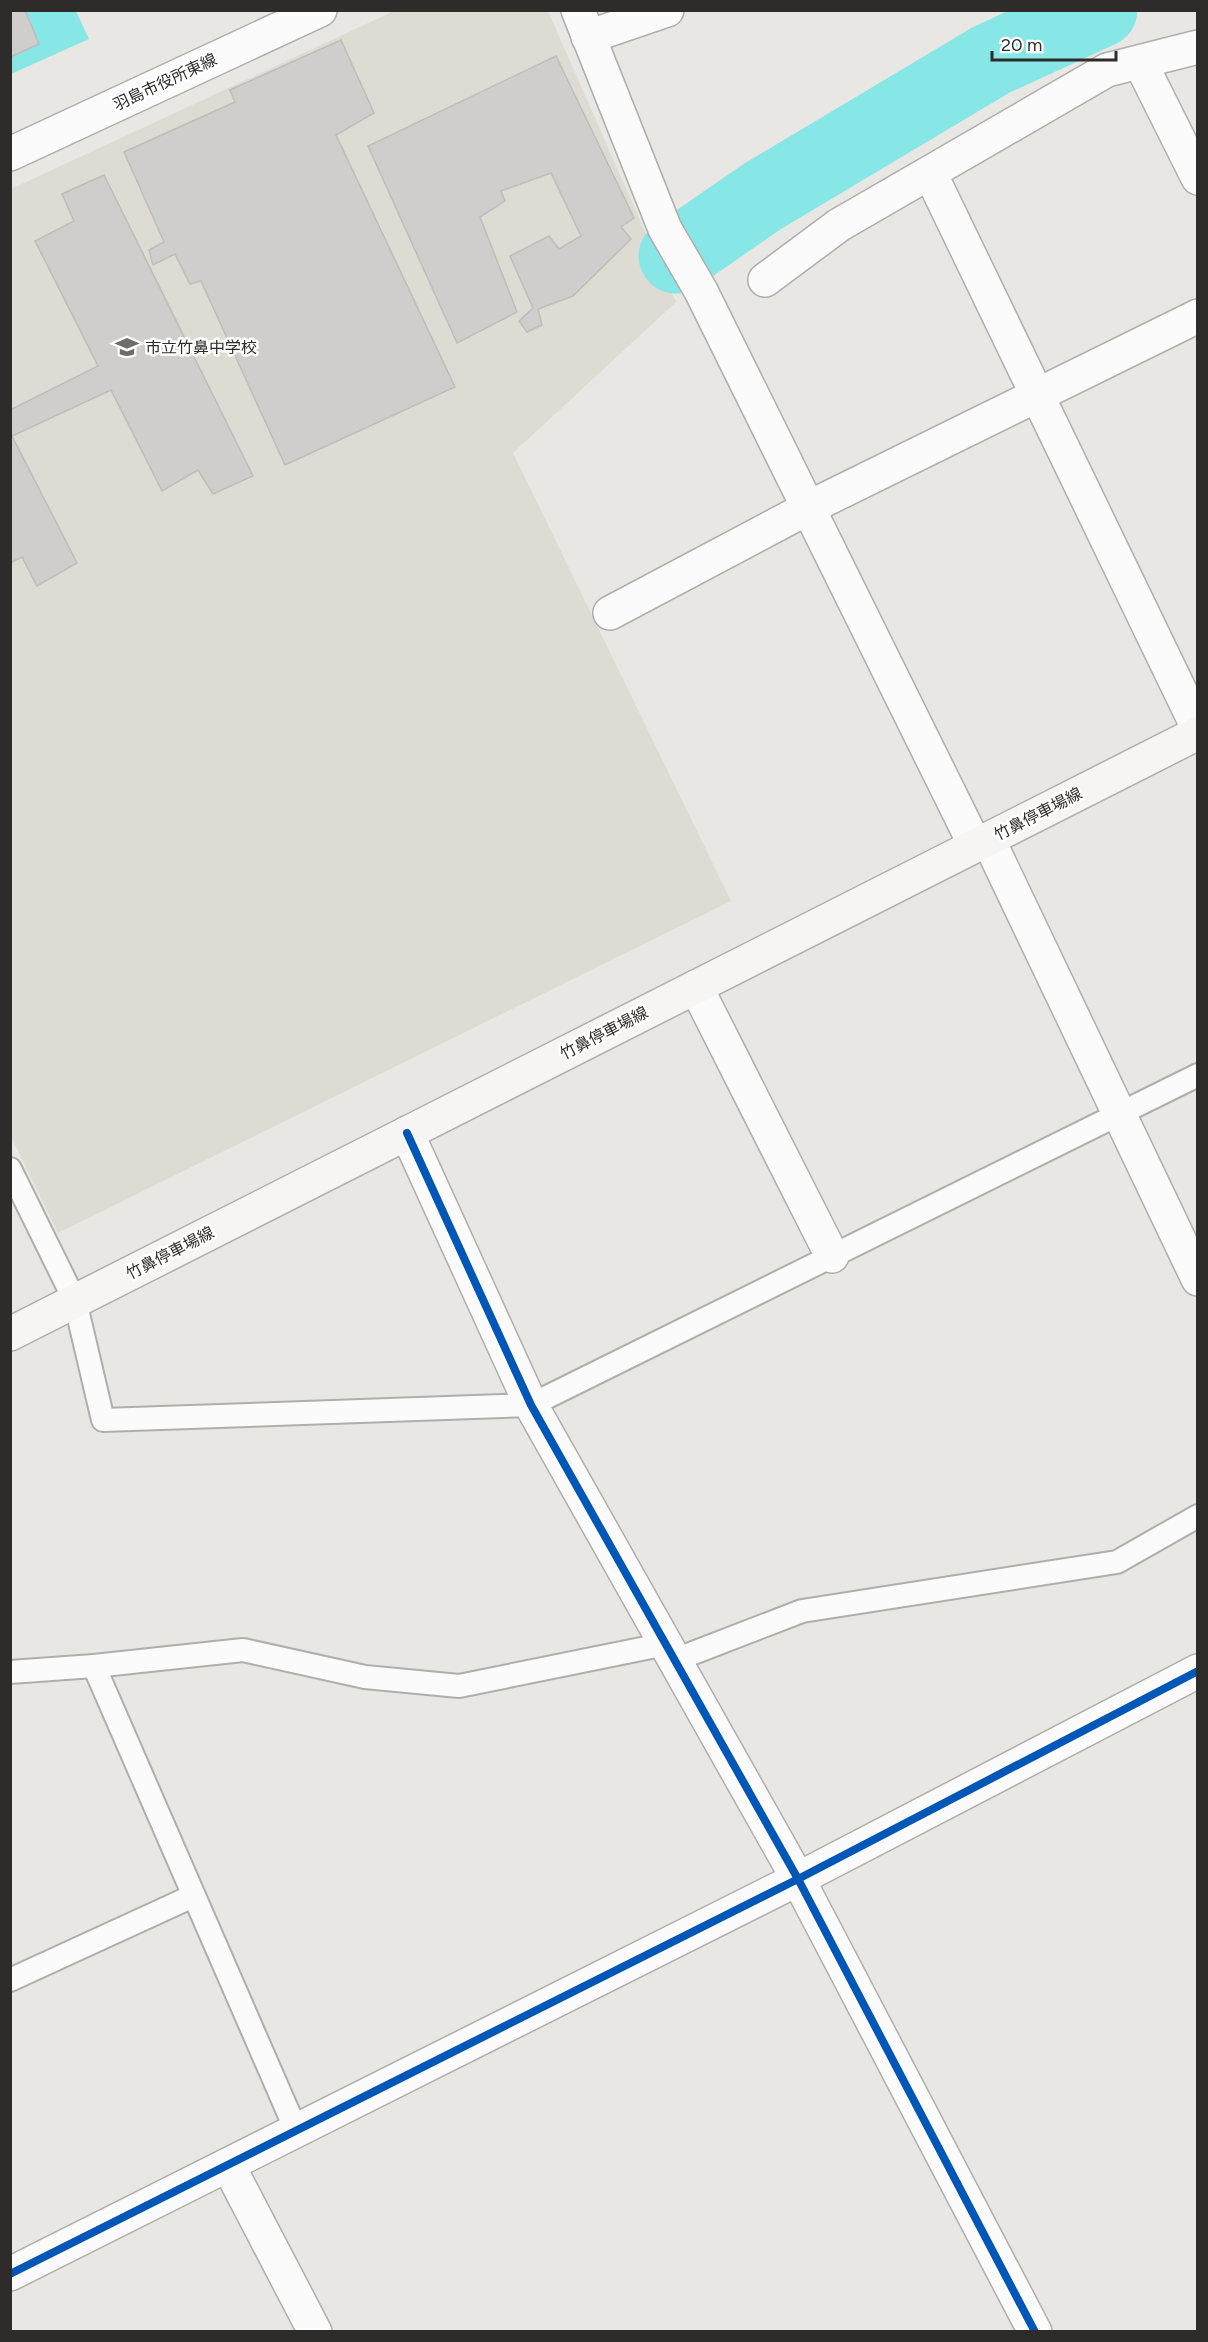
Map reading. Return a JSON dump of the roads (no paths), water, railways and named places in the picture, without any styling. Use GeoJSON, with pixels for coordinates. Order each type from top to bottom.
{"type":"FeatureCollection","features":[{"type":"Feature","properties":{"kind":"main road","name":"竹鼻停車場線"},"geometry":{"type":"LineString","coordinates":[[10,1334],[1197,733]]}},
{"type":"Feature","properties":{"kind":"street","name":"羽島市役所東線"},"geometry":{"type":"LineString","coordinates":[[10,154],[320,10]]}},
{"type":"Feature","properties":{"kind":"street"},"geometry":{"type":"LineString","coordinates":[[667,10],[583,24],[665,229],[701,291],[808,508],[982,842],[1119,1114],[1197,1280]]}},
{"type":"Feature","properties":{"kind":"street"},"geometry":{"type":"LineString","coordinates":[[765,280],[839,225],[1107,70],[1197,47]]}},
{"type":"Feature","properties":{"kind":"street"},"geometry":{"type":"LineString","coordinates":[[1140,62],[1197,178]]}},
{"type":"Feature","properties":{"kind":"street"},"geometry":{"type":"LineString","coordinates":[[930,173],[1197,728]]}},
{"type":"Feature","properties":{"kind":"street"},"geometry":{"type":"LineString","coordinates":[[610,613],[808,508],[1197,316]]}},
{"type":"Feature","properties":{"kind":"street"},"geometry":{"type":"LineString","coordinates":[[696,987],[832,1256]]}},
{"type":"Feature","properties":{"kind":"street"},"geometry":{"type":"LineString","coordinates":[[407,1133],[531,1405],[798,1879],[1035,2331]]}},
{"type":"Feature","properties":{"kind":"street"},"geometry":{"type":"LineString","coordinates":[[10,2274],[798,1879],[1197,1671]]}},
{"type":"Feature","properties":{"kind":"street"},"geometry":{"type":"LineString","coordinates":[[228,2165],[315,2331]]}},
{"type":"Feature","properties":{"kind":"lane"},"geometry":{"type":"LineString","coordinates":[[10,1169],[75,1301],[103,1420],[531,1405],[1197,1075]]}},
{"type":"Feature","properties":{"kind":"lane"},"geometry":{"type":"LineString","coordinates":[[10,1672],[94,1666],[243,1650],[365,1677],[459,1686],[670,1652],[802,1611],[1117,1562],[1197,1516]]}},
{"type":"Feature","properties":{"kind":"lane"},"geometry":{"type":"LineString","coordinates":[[94,1666],[296,2130]]}},
{"type":"Feature","properties":{"kind":"lane"},"geometry":{"type":"LineString","coordinates":[[10,1980],[193,1896]]}},
{"type":"Feature","properties":{"kind":"water"},"geometry":{"type":"Polygon","coordinates":[[[25,11],[76,11],[89,39],[11,74],[10,57],[39,44],[25,11]]]}},
{"type":"Feature","properties":{"kind":"waterway"},"geometry":{"type":"LineString","coordinates":[[676,256],[763,196],[991,60],[1100,10]]}},
{"type":"Feature","properties":{"kind":"place","name":"市立竹鼻中学校"},"geometry":{"type":"Point","coordinates":[127,347]}}]}
